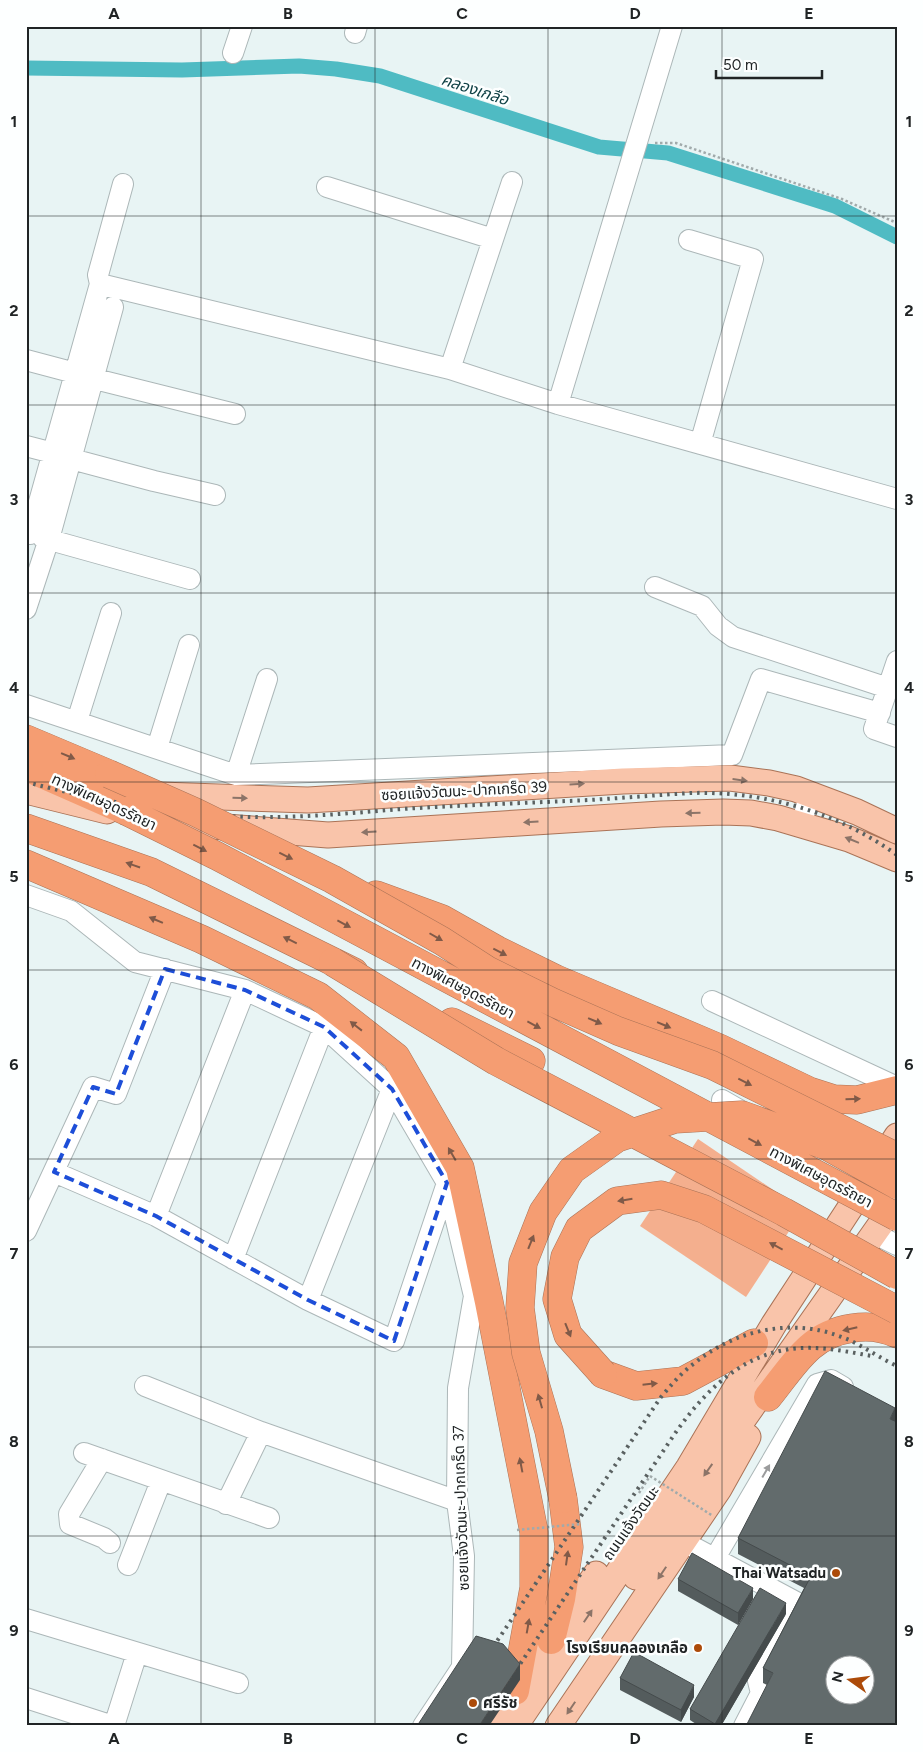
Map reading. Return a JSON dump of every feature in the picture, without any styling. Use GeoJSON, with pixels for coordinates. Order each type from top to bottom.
{"type":"FeatureCollection","features":[{"type":"Feature","properties":{"kind":"highway"},"geometry":{"type":"LineString","coordinates":[[26,739],[195,812],[332,879],[442,941],[487,970],[552,1002],[618,1031],[712,1065],[897,1157]]}},
{"type":"Feature","properties":{"kind":"highway","name":"ทางพิเศษอุดรรัถยา"},"geometry":{"type":"LineString","coordinates":[[26,766],[126,811],[217,856],[897,1217]]}},
{"type":"Feature","properties":{"kind":"highway"},"geometry":{"type":"LineString","coordinates":[[26,828],[151,872],[539,1066],[897,1253]]}},
{"type":"Feature","properties":{"kind":"highway"},"geometry":{"type":"LineString","coordinates":[[26,864],[201,939],[318,996],[396,1057],[460,1168],[489,1302],[534,1532],[534,1588],[515,1691]]}},
{"type":"Feature","properties":{"kind":"highway"},"geometry":{"type":"LineString","coordinates":[[332,879],[442,919],[497,950],[556,979],[719,1048],[810,1091],[834,1099],[856,1100],[897,1088]]}},
{"type":"Feature","properties":{"kind":"highway"},"geometry":{"type":"LineString","coordinates":[[333,962],[496,1061],[784,1212],[897,1275]]}},
{"type":"Feature","properties":{"kind":"highway"},"geometry":{"type":"LineString","coordinates":[[551,1640],[561,1599],[569,1547],[563,1499],[549,1431],[526,1353],[520,1308],[523,1263],[544,1212],[572,1170],[617,1138],[674,1119],[742,1115],[827,1146],[897,1185]]}},
{"type":"Feature","properties":{"kind":"highway"},"geometry":{"type":"LineString","coordinates":[[754,1343],[683,1381],[636,1386],[604,1374],[568,1335],[558,1299],[565,1257],[579,1229],[617,1201],[661,1195],[704,1209],[894,1325]]}},
{"type":"Feature","properties":{"kind":"highway"},"geometry":{"type":"LineString","coordinates":[[768,1397],[799,1358],[827,1336],[850,1328],[894,1325]]}},
{"type":"Feature","properties":{"kind":"main road","name":"ซอยแจ้งวัฒนะ-ปากเกร็ด 39"},"geometry":{"type":"LineString","coordinates":[[26,766],[139,794],[308,800],[613,782],[730,778],[769,783],[809,794],[857,812],[897,831]]}},
{"type":"Feature","properties":{"kind":"main road"},"geometry":{"type":"LineString","coordinates":[[26,791],[149,821],[328,835],[705,812],[751,813],[802,824],[848,839],[897,859]]}},
{"type":"Feature","properties":{"kind":"main road","name":"ถนนแจ้งวัฒนะ"},"geometry":{"type":"LineString","coordinates":[[535,1726],[547,1693],[689,1467],[774,1324],[897,1136]]}},
{"type":"Feature","properties":{"kind":"main road","name":"ถนนแจ้งวัฒนะ"},"geometry":{"type":"LineString","coordinates":[[515,1726],[547,1693],[787,1359],[886,1239],[897,1201]]}},
{"type":"Feature","properties":{"kind":"main road","name":"ถนนแจ้งวัฒนะ"},"geometry":{"type":"LineString","coordinates":[[492,1726],[754,1343],[774,1324]]}},
{"type":"Feature","properties":{"kind":"main road","name":"ถนนแจ้งวัฒนะ"},"geometry":{"type":"LineString","coordinates":[[558,1726],[684,1542],[734,1463],[787,1359]]}},
{"type":"Feature","properties":{"kind":"street"},"geometry":{"type":"LineString","coordinates":[[233,53],[242,26]]}},
{"type":"Feature","properties":{"kind":"street"},"geometry":{"type":"LineString","coordinates":[[558,404],[672,26]]}},
{"type":"Feature","properties":{"kind":"street"},"geometry":{"type":"LineString","coordinates":[[450,369],[512,182]]}},
{"type":"Feature","properties":{"kind":"street"},"geometry":{"type":"LineString","coordinates":[[26,609],[37,536],[63,456],[85,376],[100,284],[98,275],[123,184]]}},
{"type":"Feature","properties":{"kind":"street"},"geometry":{"type":"LineString","coordinates":[[326,186],[493,239]]}},
{"type":"Feature","properties":{"kind":"street"},"geometry":{"type":"LineString","coordinates":[[689,240],[753,259],[700,444]]}},
{"type":"Feature","properties":{"kind":"street"},"geometry":{"type":"LineString","coordinates":[[100,284],[450,369],[558,404],[897,499]]}},
{"type":"Feature","properties":{"kind":"street"},"geometry":{"type":"LineString","coordinates":[[85,376],[113,307]]}},
{"type":"Feature","properties":{"kind":"street"},"geometry":{"type":"LineString","coordinates":[[26,360],[235,414]]}},
{"type":"Feature","properties":{"kind":"street"},"geometry":{"type":"LineString","coordinates":[[26,446],[154,481],[215,495]]}},
{"type":"Feature","properties":{"kind":"street"},"geometry":{"type":"LineString","coordinates":[[37,536],[190,579]]}},
{"type":"Feature","properties":{"kind":"street"},"geometry":{"type":"LineString","coordinates":[[655,586],[702,606],[718,626],[733,637],[888,688]]}},
{"type":"Feature","properties":{"kind":"street"},"geometry":{"type":"LineString","coordinates":[[77,721],[111,613]]}},
{"type":"Feature","properties":{"kind":"street"},"geometry":{"type":"LineString","coordinates":[[156,748],[188,644]]}},
{"type":"Feature","properties":{"kind":"street"},"geometry":{"type":"LineString","coordinates":[[897,661],[874,729],[897,737]]}},
{"type":"Feature","properties":{"kind":"street"},"geometry":{"type":"LineString","coordinates":[[236,775],[267,679]]}},
{"type":"Feature","properties":{"kind":"street"},"geometry":{"type":"LineString","coordinates":[[26,705],[236,775],[732,755],[760,679],[880,713]]}},
{"type":"Feature","properties":{"kind":"street"},"geometry":{"type":"LineString","coordinates":[[802,824],[809,794]]}},
{"type":"Feature","properties":{"kind":"street","name":"ซอยแจ้งวัฒนะ-ปากเกร็ด 37"},"geometry":{"type":"LineString","coordinates":[[26,895],[71,911],[135,962],[245,990],[324,1027],[392,1088],[447,1183],[474,1296],[458,1388],[457,1501],[464,1556],[462,1667],[423,1726]]}},
{"type":"Feature","properties":{"kind":"street"},"geometry":{"type":"LineString","coordinates":[[26,1231],[93,1087],[116,1094],[165,969]]}},
{"type":"Feature","properties":{"kind":"street"},"geometry":{"type":"LineString","coordinates":[[156,1216],[245,990]]}},
{"type":"Feature","properties":{"kind":"street"},"geometry":{"type":"LineString","coordinates":[[712,1001],[897,1088]]}},
{"type":"Feature","properties":{"kind":"street"},"geometry":{"type":"LineString","coordinates":[[233,1259],[324,1027]]}},
{"type":"Feature","properties":{"kind":"street"},"geometry":{"type":"LineString","coordinates":[[308,1300],[392,1088]]}},
{"type":"Feature","properties":{"kind":"street"},"geometry":{"type":"LineString","coordinates":[[722,1100],[845,1170],[864,1185]]}},
{"type":"Feature","properties":{"kind":"street"},"geometry":{"type":"LineString","coordinates":[[54,1172],[156,1216],[308,1300],[394,1342],[447,1183]]}},
{"type":"Feature","properties":{"kind":"street"},"geometry":{"type":"LineString","coordinates":[[894,1325],[883,1321],[884,1307],[897,1286]]}},
{"type":"Feature","properties":{"kind":"street"},"geometry":{"type":"LineString","coordinates":[[715,1558],[817,1384],[831,1380],[856,1393]]}},
{"type":"Feature","properties":{"kind":"street"},"geometry":{"type":"LineString","coordinates":[[145,1386],[261,1432],[457,1501]]}},
{"type":"Feature","properties":{"kind":"street"},"geometry":{"type":"LineString","coordinates":[[226,1504],[261,1432]]}},
{"type":"Feature","properties":{"kind":"street"},"geometry":{"type":"LineString","coordinates":[[110,1542],[70,1524],[68,1519],[93,1456],[269,1518]]}},
{"type":"Feature","properties":{"kind":"street"},"geometry":{"type":"LineString","coordinates":[[128,1565],[160,1481]]}},
{"type":"Feature","properties":{"kind":"street"},"geometry":{"type":"LineString","coordinates":[[684,1542],[798,1603],[758,1681],[761,1693],[744,1726]]}},
{"type":"Feature","properties":{"kind":"street"},"geometry":{"type":"LineString","coordinates":[[26,1619],[238,1683]]}},
{"type":"Feature","properties":{"kind":"street"},"geometry":{"type":"LineString","coordinates":[[26,1698],[114,1726],[137,1653]]}},
{"type":"Feature","properties":{"kind":"path"},"geometry":{"type":"LineString","coordinates":[[634,151],[676,143],[842,199],[897,223]]}},
{"type":"Feature","properties":{"kind":"path"},"geometry":{"type":"LineString","coordinates":[[639,1493],[650,1476],[713,1516]]}},
{"type":"Feature","properties":{"kind":"path"},"geometry":{"type":"LineString","coordinates":[[516,1530],[581,1524]]}},
{"type":"Feature","properties":{"kind":"highlighted area"},"geometry":{"type":"Polygon","coordinates":[[[165,969],[245,990],[324,1027],[392,1089],[447,1183],[394,1341],[308,1300],[156,1216],[54,1172],[93,1087],[116,1094],[165,969]]]}},
{"type":"Feature","properties":{"kind":"shaded area"},"geometry":{"type":"Polygon","coordinates":[[[698,1139],[803,1210],[746,1297],[640,1226],[698,1139]]]}},
{"type":"Feature","properties":{"kind":"building","name":"Thai Watsadu"},"geometry":{"type":"Polygon","coordinates":[[[825,1371],[895,1408],[890,1419],[897,1422],[897,1726],[746,1726],[773,1673],[763,1668],[811,1576],[738,1538],[825,1371]]]}},
{"type":"Feature","properties":{"kind":"building"},"geometry":{"type":"Polygon","coordinates":[[[692,1553],[753,1588],[738,1613],[678,1579],[692,1553]]]}},
{"type":"Feature","properties":{"kind":"building"},"geometry":{"type":"Polygon","coordinates":[[[760,1588],[786,1603],[715,1724],[690,1709],[760,1588]]]}},
{"type":"Feature","properties":{"kind":"building","name":"ศรีรัช"},"geometry":{"type":"Polygon","coordinates":[[[476,1636],[503,1644],[520,1664],[479,1726],[417,1726],[476,1636]]]}},
{"type":"Feature","properties":{"kind":"building"},"geometry":{"type":"Polygon","coordinates":[[[634,1652],[694,1685],[681,1710],[620,1678],[634,1652]]]}},
{"type":"Feature","properties":{"kind":"waterway","name":"คลองเกลือ"},"geometry":{"type":"LineString","coordinates":[[26,68],[182,70],[299,66],[336,69],[380,76],[599,147],[668,153],[835,206],[897,237]]}},
{"type":"Feature","properties":{"kind":"railway"},"geometry":{"type":"LineString","coordinates":[[26,782],[137,806],[222,816],[250,817],[307,816],[691,793],[719,793],[773,800],[825,816],[850,827],[897,855]]}},
{"type":"Feature","properties":{"kind":"railway"},"geometry":{"type":"LineString","coordinates":[[489,1653],[661,1397],[686,1370],[711,1351],[728,1342],[764,1330],[802,1328],[821,1331],[847,1339],[897,1366]]}},
{"type":"Feature","properties":{"kind":"railway"},"geometry":{"type":"LineString","coordinates":[[512,1676],[676,1432],[715,1387],[730,1374],[746,1364],[782,1350],[820,1348],[872,1356]]}},
{"type":"Feature","properties":{"kind":"place","name":"Thai Watsadu"},"geometry":{"type":"Point","coordinates":[836,1573]}},
{"type":"Feature","properties":{"kind":"place","name":"โรงเรียนคลองเกลือ"},"geometry":{"type":"Point","coordinates":[698,1648]}},
{"type":"Feature","properties":{"kind":"place","name":"ศรีรัช"},"geometry":{"type":"Point","coordinates":[473,1703]}}]}
